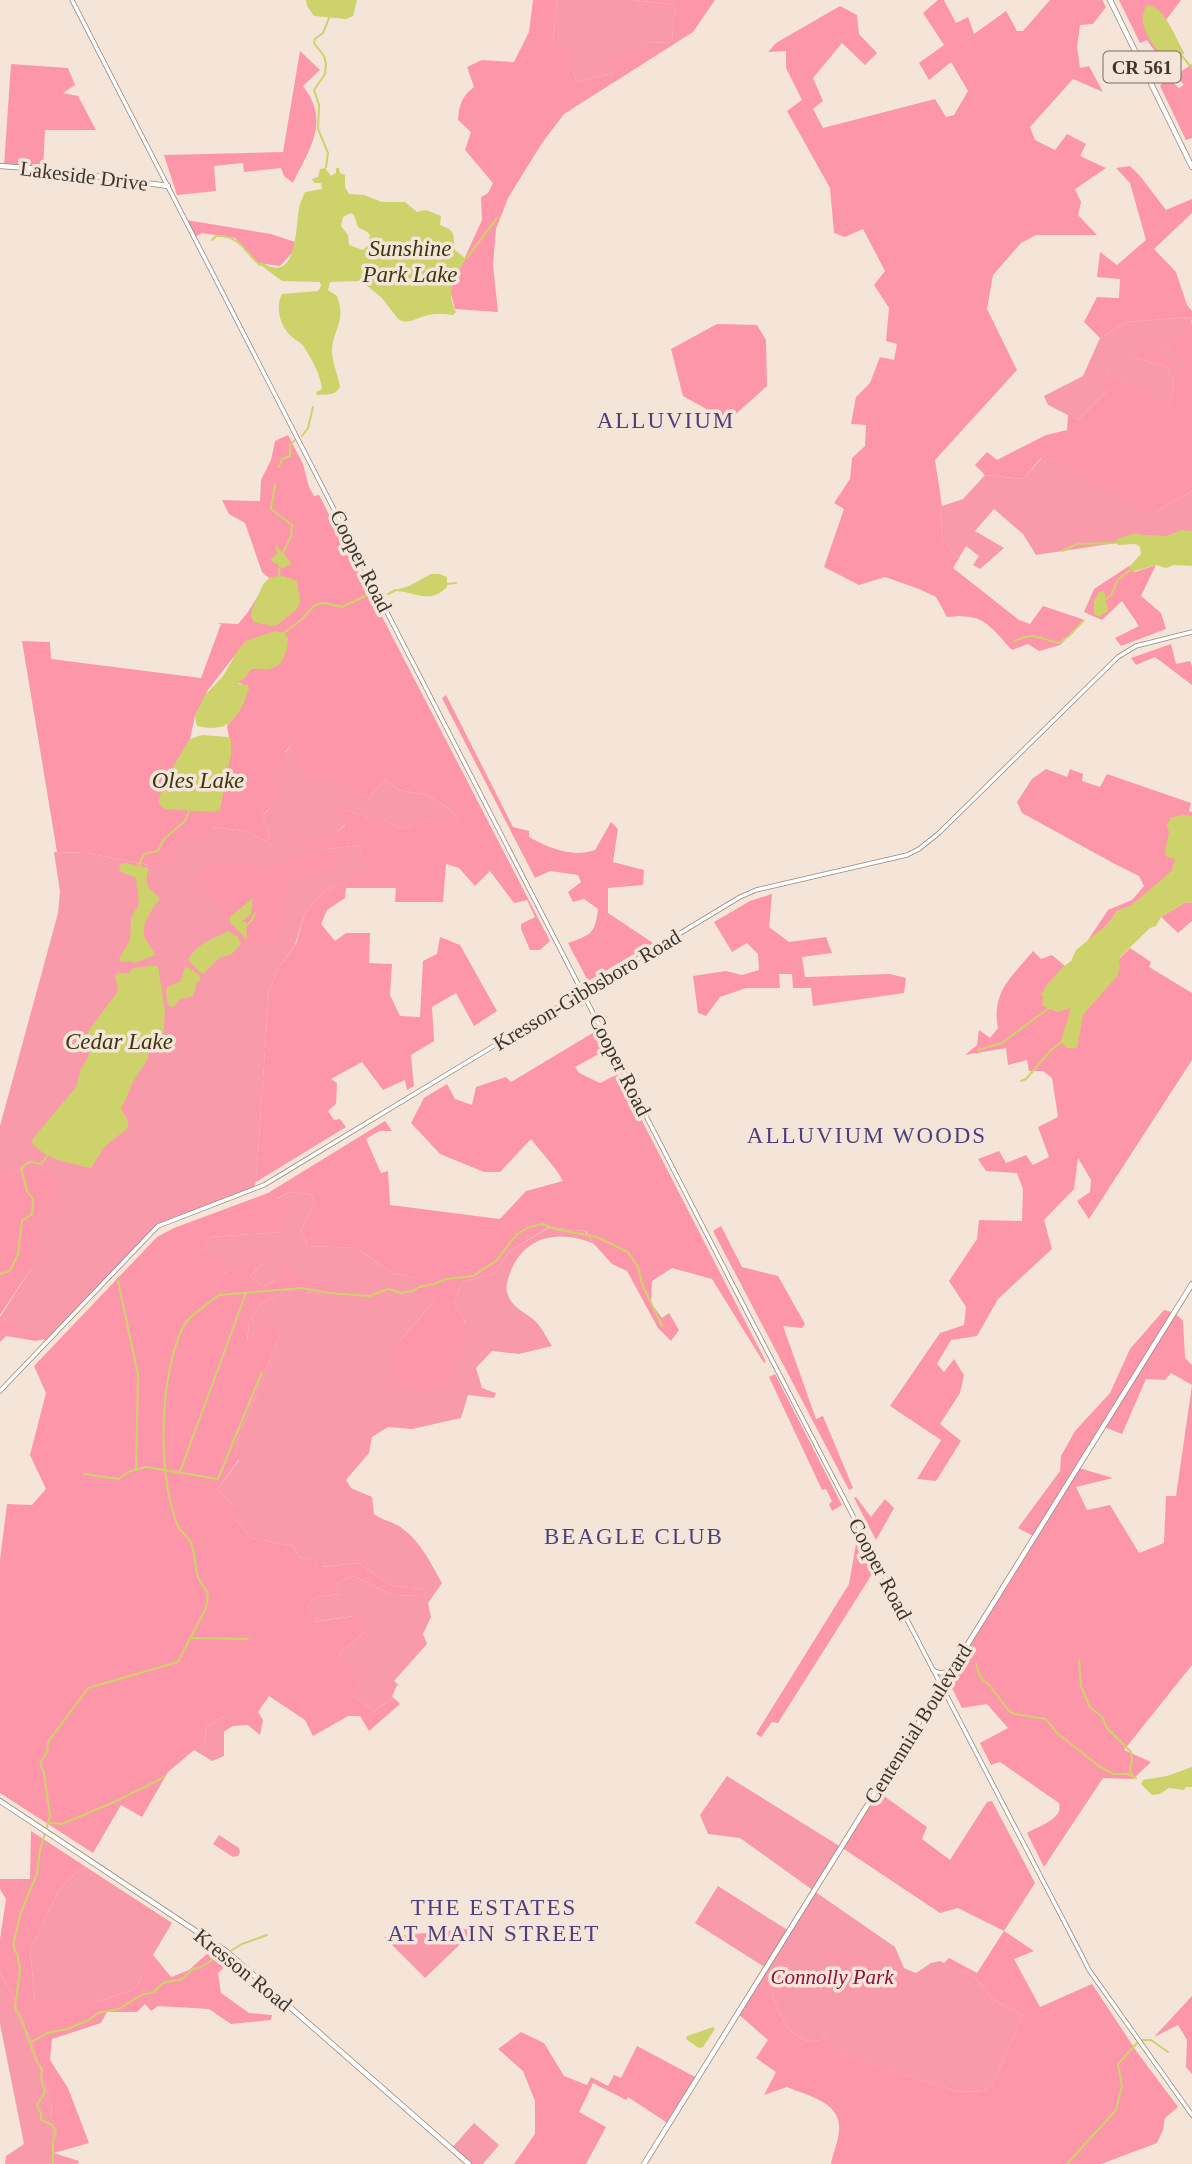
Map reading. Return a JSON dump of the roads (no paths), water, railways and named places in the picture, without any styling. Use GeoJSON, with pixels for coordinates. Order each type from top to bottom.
{"type":"FeatureCollection","features":[{"type":"Feature","properties":{"kind":"main road","name":"CR 561"},"geometry":{"type":"LineString","coordinates":[[1110,0],[1192,167]]}},
{"type":"Feature","properties":{"kind":"main road","name":"Lakeside Drive"},"geometry":{"type":"LineString","coordinates":[[0,166],[43,169],[168,186]]}},
{"type":"Feature","properties":{"kind":"main road","name":"Centennial Boulevard"},"geometry":{"type":"LineString","coordinates":[[644,2164],[1192,1283]]}},
{"type":"Feature","properties":{"kind":"main road","name":"Kresson Road"},"geometry":{"type":"LineString","coordinates":[[0,1801],[226,1951],[469,2164]]}},
{"type":"Feature","properties":{"kind":"street","name":"Cooper Road"},"geometry":{"type":"LineString","coordinates":[[72,0],[1089,1970],[1192,2116]]}},
{"type":"Feature","properties":{"kind":"street","name":"Kresson-Gibbsboro Road"},"geometry":{"type":"LineString","coordinates":[[0,1391],[158,1226],[264,1185],[746,894],[885,861],[919,849],[1118,657],[1136,646],[1192,632]]}},
{"type":"Feature","properties":{"kind":"street"},"geometry":{"type":"LineString","coordinates":[[932,1670],[940,1673],[951,1671]]}},
{"type":"Feature","properties":{"kind":"water"},"geometry":{"type":"Polygon","coordinates":[[[306,0],[357,0],[353,16],[346,19],[314,16],[306,0]]]}},
{"type":"Feature","properties":{"kind":"water"},"geometry":{"type":"Polygon","coordinates":[[[1147,5],[1164,17],[1183,51],[1182,58],[1168,69],[1164,67],[1166,61],[1151,42],[1144,27],[1147,5]]]}},
{"type":"Feature","properties":{"kind":"water","name":"Sunshine Park Lake"},"geometry":{"type":"Polygon","coordinates":[[[325,168],[331,176],[336,173],[336,168],[339,168],[340,173],[345,175],[345,187],[349,194],[364,195],[382,202],[405,202],[417,212],[426,210],[441,216],[440,225],[452,232],[455,250],[466,259],[452,285],[451,298],[456,312],[453,315],[432,314],[402,321],[382,298],[361,281],[330,282],[328,290],[337,296],[340,305],[340,320],[332,353],[340,387],[333,393],[317,395],[316,392],[322,389],[318,372],[303,345],[284,327],[279,305],[282,294],[318,291],[320,282],[282,281],[258,263],[262,262],[274,268],[282,266],[288,260],[295,239],[299,206],[305,192],[322,189],[321,183],[314,183],[312,179],[318,177],[320,169],[325,168]],[[351,213],[343,217],[341,226],[348,235],[349,245],[363,250],[368,245],[370,235],[358,227],[351,213]]]}},
{"type":"Feature","properties":{"kind":"water"},"geometry":{"type":"Polygon","coordinates":[[[1182,530],[1192,531],[1192,566],[1174,565],[1166,568],[1156,565],[1132,572],[1129,567],[1141,554],[1140,547],[1135,544],[1116,543],[1117,539],[1132,534],[1166,536],[1182,530]]]}},
{"type":"Feature","properties":{"kind":"water"},"geometry":{"type":"Polygon","coordinates":[[[275,544],[292,564],[283,568],[270,560],[277,554],[275,544]]]}},
{"type":"Feature","properties":{"kind":"water"},"geometry":{"type":"Polygon","coordinates":[[[431,574],[447,577],[447,587],[434,596],[392,591],[409,586],[431,574]]]}},
{"type":"Feature","properties":{"kind":"water"},"geometry":{"type":"Polygon","coordinates":[[[284,576],[297,581],[300,603],[296,610],[277,625],[254,622],[251,616],[252,608],[264,583],[271,577],[284,576]]]}},
{"type":"Feature","properties":{"kind":"water"},"geometry":{"type":"Polygon","coordinates":[[[1104,591],[1108,611],[1099,617],[1094,614],[1094,601],[1099,592],[1104,591]]]}},
{"type":"Feature","properties":{"kind":"water"},"geometry":{"type":"Polygon","coordinates":[[[275,631],[284,633],[288,638],[282,661],[270,669],[251,669],[245,678],[239,681],[239,684],[248,685],[249,689],[232,721],[218,728],[197,726],[195,716],[205,695],[223,676],[238,650],[246,641],[275,631]]]}},
{"type":"Feature","properties":{"kind":"water","name":"Oles Lake"},"geometry":{"type":"Polygon","coordinates":[[[202,735],[231,739],[231,754],[220,810],[212,812],[165,809],[159,800],[167,779],[190,739],[202,735]]]}},
{"type":"Feature","properties":{"kind":"water"},"geometry":{"type":"Polygon","coordinates":[[[1192,816],[1192,903],[1186,902],[1161,917],[1156,926],[1150,928],[1119,958],[1118,975],[1083,1015],[1077,1048],[1066,1048],[1061,1041],[1071,1008],[1057,1012],[1042,1005],[1041,995],[1045,987],[1071,961],[1076,950],[1107,925],[1117,911],[1130,906],[1172,870],[1175,859],[1165,854],[1169,832],[1167,826],[1170,818],[1192,816]]]}},
{"type":"Feature","properties":{"kind":"water"},"geometry":{"type":"Polygon","coordinates":[[[121,864],[149,868],[146,879],[148,886],[160,898],[147,918],[144,929],[146,940],[155,955],[135,963],[121,962],[119,959],[130,940],[131,918],[139,904],[136,878],[119,871],[121,864]]]}},
{"type":"Feature","properties":{"kind":"water"},"geometry":{"type":"Polygon","coordinates":[[[253,898],[251,914],[241,922],[246,922],[247,940],[230,922],[230,917],[253,898]]]}},
{"type":"Feature","properties":{"kind":"water"},"geometry":{"type":"Polygon","coordinates":[[[228,931],[238,937],[241,944],[232,954],[219,958],[201,973],[188,960],[201,945],[228,931]]]}},
{"type":"Feature","properties":{"kind":"water","name":"Cedar Lake"},"geometry":{"type":"Polygon","coordinates":[[[158,966],[165,1012],[163,1038],[159,1044],[149,1046],[146,1061],[121,1109],[128,1121],[128,1128],[104,1147],[91,1168],[50,1157],[31,1141],[76,1087],[81,1069],[89,1055],[89,1030],[118,989],[115,976],[118,972],[128,973],[133,968],[158,966]]]}},
{"type":"Feature","properties":{"kind":"water"},"geometry":{"type":"Polygon","coordinates":[[[185,967],[195,972],[201,980],[197,982],[193,996],[179,1000],[175,1006],[170,1007],[166,988],[181,981],[185,967]]]}},
{"type":"Feature","properties":{"kind":"water"},"geometry":{"type":"Polygon","coordinates":[[[1192,1767],[1192,1787],[1186,1787],[1184,1790],[1169,1788],[1160,1794],[1152,1795],[1141,1784],[1143,1780],[1167,1776],[1192,1767]]]}},
{"type":"Feature","properties":{"kind":"water"},"geometry":{"type":"Polygon","coordinates":[[[713,2027],[715,2029],[703,2047],[699,2048],[686,2039],[687,2036],[713,2027]]]}},
{"type":"Feature","properties":{"kind":"waterway"},"geometry":{"type":"LineString","coordinates":[[326,167],[328,153],[318,129],[319,105],[314,90],[325,74],[326,64],[324,56],[314,43],[323,33],[329,18]]}},
{"type":"Feature","properties":{"kind":"waterway"},"geometry":{"type":"LineString","coordinates":[[1182,56],[1192,68]]}},
{"type":"Feature","properties":{"kind":"waterway"},"geometry":{"type":"LineString","coordinates":[[466,259],[497,218]]}},
{"type":"Feature","properties":{"kind":"waterway"},"geometry":{"type":"LineString","coordinates":[[212,240],[216,236],[224,236],[237,241],[260,265]]}},
{"type":"Feature","properties":{"kind":"waterway"},"geometry":{"type":"LineString","coordinates":[[302,436],[308,428],[313,407]]}},
{"type":"Feature","properties":{"kind":"waterway"},"geometry":{"type":"LineString","coordinates":[[279,467],[282,459],[290,456],[290,445],[295,440]]}},
{"type":"Feature","properties":{"kind":"waterway"},"geometry":{"type":"LineString","coordinates":[[275,484],[271,509],[292,525],[291,536],[282,555]]}},
{"type":"Feature","properties":{"kind":"waterway"},"geometry":{"type":"LineString","coordinates":[[1062,551],[1077,544],[1115,543]]}},
{"type":"Feature","properties":{"kind":"waterway"},"geometry":{"type":"LineString","coordinates":[[279,576],[280,564]]}},
{"type":"Feature","properties":{"kind":"waterway"},"geometry":{"type":"LineString","coordinates":[[1106,599],[1118,580],[1130,570]]}},
{"type":"Feature","properties":{"kind":"waterway"},"geometry":{"type":"LineString","coordinates":[[447,584],[456,583]]}},
{"type":"Feature","properties":{"kind":"waterway"},"geometry":{"type":"LineString","coordinates":[[388,594],[396,590]]}},
{"type":"Feature","properties":{"kind":"waterway"},"geometry":{"type":"LineString","coordinates":[[282,634],[300,621],[315,605],[324,603],[342,607],[374,594]]}},
{"type":"Feature","properties":{"kind":"waterway"},"geometry":{"type":"LineString","coordinates":[[1015,641],[1032,636],[1059,643],[1083,621]]}},
{"type":"Feature","properties":{"kind":"waterway"},"geometry":{"type":"LineString","coordinates":[[139,865],[144,854],[158,851],[164,839],[185,821],[189,811]]}},
{"type":"Feature","properties":{"kind":"waterway"},"geometry":{"type":"LineString","coordinates":[[246,926],[255,913]]}},
{"type":"Feature","properties":{"kind":"waterway"},"geometry":{"type":"LineString","coordinates":[[978,1050],[1002,1043],[1049,1008]]}},
{"type":"Feature","properties":{"kind":"waterway"},"geometry":{"type":"LineString","coordinates":[[1021,1081],[1062,1042]]}},
{"type":"Feature","properties":{"kind":"waterway"},"geometry":{"type":"LineString","coordinates":[[0,1274],[10,1271],[18,1254],[22,1221],[32,1214],[33,1199],[27,1191],[21,1168],[29,1162],[41,1164],[49,1154]]}},
{"type":"Feature","properties":{"kind":"waterway"},"geometry":{"type":"LineString","coordinates":[[53,2164],[56,2130],[41,2120],[37,2105],[45,2092],[41,2079],[42,2069],[15,2007],[20,1970],[13,1945],[21,1912],[37,1874],[40,1850],[50,1816],[40,1763],[47,1752],[48,1742],[88,1688],[178,1662],[206,1608],[208,1595],[198,1579],[190,1541],[178,1526],[171,1505],[164,1454],[165,1398],[169,1371],[183,1327],[194,1314],[219,1295],[302,1288],[369,1296],[389,1289],[400,1293],[413,1291],[446,1279],[473,1276],[496,1261],[516,1235],[529,1227],[543,1224],[597,1237],[628,1252],[638,1267],[642,1284],[662,1326]]}},
{"type":"Feature","properties":{"kind":"waterway"},"geometry":{"type":"LineString","coordinates":[[118,1281],[138,1375],[136,1469]]}},
{"type":"Feature","properties":{"kind":"waterway"},"geometry":{"type":"LineString","coordinates":[[180,1472],[246,1293]]}},
{"type":"Feature","properties":{"kind":"waterway"},"geometry":{"type":"LineString","coordinates":[[84,1474],[119,1479],[128,1472],[146,1467],[218,1479],[262,1372]]}},
{"type":"Feature","properties":{"kind":"waterway"},"geometry":{"type":"LineString","coordinates":[[191,1638],[248,1639]]}},
{"type":"Feature","properties":{"kind":"waterway"},"geometry":{"type":"LineString","coordinates":[[1079,1661],[1081,1686],[1090,1707],[1102,1717],[1107,1728],[1131,1752],[1132,1775]]}},
{"type":"Feature","properties":{"kind":"waterway"},"geometry":{"type":"LineString","coordinates":[[976,1663],[980,1677],[1009,1711],[1046,1719],[1057,1733],[1100,1767],[1114,1774],[1128,1774],[1136,1778]]}},
{"type":"Feature","properties":{"kind":"waterway"},"geometry":{"type":"LineString","coordinates":[[50,1823],[62,1824],[121,1799],[165,1776]]}},
{"type":"Feature","properties":{"kind":"waterway"},"geometry":{"type":"LineString","coordinates":[[232,1950],[267,1935]]}},
{"type":"Feature","properties":{"kind":"waterway"},"geometry":{"type":"LineString","coordinates":[[30,2043],[47,2033],[89,2020],[98,2013],[119,2009],[141,1995],[154,1992],[163,1983],[182,1979],[193,1969],[222,1954]]}},
{"type":"Feature","properties":{"kind":"waterway"},"geometry":{"type":"LineString","coordinates":[[1141,2040],[1151,2040],[1168,2052]]}},
{"type":"Feature","properties":{"kind":"waterway"},"geometry":{"type":"LineString","coordinates":[[1067,2164],[1116,2110],[1122,2086],[1118,2064],[1137,2043]]}},
{"type":"Feature","properties":{"kind":"district","name":"ALLUVIUM"},"geometry":{"type":"Point","coordinates":[666,420]}},
{"type":"Feature","properties":{"kind":"district","name":"ALLUVIUM WOODS"},"geometry":{"type":"Point","coordinates":[867,1135]}},
{"type":"Feature","properties":{"kind":"district","name":"BEAGLE CLUB"},"geometry":{"type":"Point","coordinates":[634,1536]}},
{"type":"Feature","properties":{"kind":"district","name":"THE ESTATES AT MAIN STREET"},"geometry":{"type":"Point","coordinates":[494,1920]}},
{"type":"Feature","properties":{"kind":"park label","name":"Connolly Park"},"geometry":{"type":"Point","coordinates":[832,1977]}}]}
